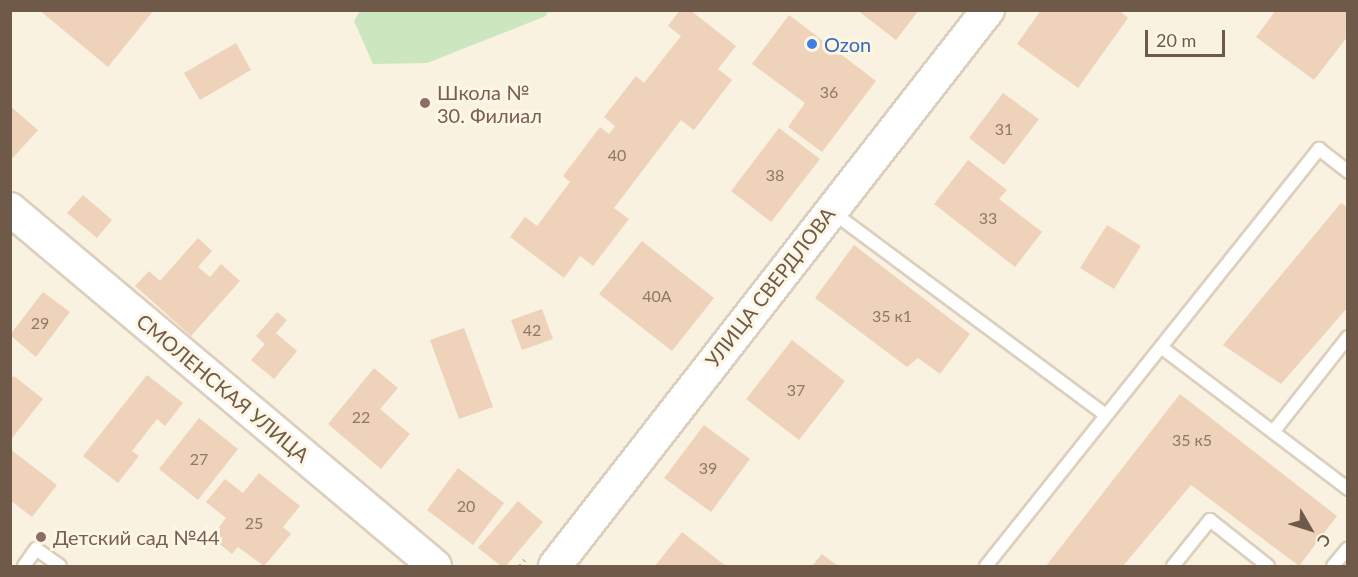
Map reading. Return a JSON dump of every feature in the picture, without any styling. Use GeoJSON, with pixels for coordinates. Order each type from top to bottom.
{"type":"FeatureCollection","features":[{"type":"Feature","properties":{"kind":"street","name":"УЛИЦА СВЕРДЛОВА"},"geometry":{"type":"LineString","coordinates":[[555,567],[830,210],[988,10]]}},
{"type":"Feature","properties":{"kind":"street","name":"СМОЛЕНСКАЯ УЛИЦА"},"geometry":{"type":"LineString","coordinates":[[10,208],[435,567]]}},
{"type":"Feature","properties":{"kind":"lane"},"geometry":{"type":"LineString","coordinates":[[986,567],[1319,149],[1347,172]]}},
{"type":"Feature","properties":{"kind":"lane"},"geometry":{"type":"LineString","coordinates":[[830,210],[1106,415]]}},
{"type":"Feature","properties":{"kind":"lane"},"geometry":{"type":"LineString","coordinates":[[1273,432],[1347,337]]}},
{"type":"Feature","properties":{"kind":"lane"},"geometry":{"type":"LineString","coordinates":[[1161,347],[1347,489]]}},
{"type":"Feature","properties":{"kind":"lane"},"geometry":{"type":"LineString","coordinates":[[1173,567],[1210,520],[1268,567]]}},
{"type":"Feature","properties":{"kind":"lane"},"geometry":{"type":"LineString","coordinates":[[1333,567],[1347,548]]}},
{"type":"Feature","properties":{"kind":"lane"},"geometry":{"type":"LineString","coordinates":[[24,567],[36,549],[60,567]]}},
{"type":"Feature","properties":{"kind":"green space"},"geometry":{"type":"Polygon","coordinates":[[[360,11],[548,11],[546,16],[427,63],[373,64],[354,21],[360,11]]]}},
{"type":"Feature","properties":{"kind":"building"},"geometry":{"type":"Polygon","coordinates":[[[39,10],[154,10],[108,67],[39,10]]]}},
{"type":"Feature","properties":{"kind":"building"},"geometry":{"type":"Polygon","coordinates":[[[680,10],[690,10],[736,46],[718,69],[732,80],[694,130],[681,120],[614,208],[629,219],[593,266],[580,256],[564,278],[510,237],[525,217],[537,226],[570,182],[563,176],[600,127],[609,134],[615,126],[604,117],[636,76],[644,83],[681,36],[668,26],[680,10]]]}},
{"type":"Feature","properties":{"kind":"building"},"geometry":{"type":"Polygon","coordinates":[[[857,10],[919,10],[896,40],[857,10]]]}},
{"type":"Feature","properties":{"kind":"building"},"geometry":{"type":"Polygon","coordinates":[[[1041,10],[1119,10],[1128,18],[1078,88],[1017,44],[1041,10]]]}},
{"type":"Feature","properties":{"kind":"building"},"geometry":{"type":"Polygon","coordinates":[[[1276,10],[1348,10],[1348,36],[1314,80],[1256,37],[1276,10]]]}},
{"type":"Feature","properties":{"kind":"building"},"geometry":{"type":"Polygon","coordinates":[[[789,15],[876,81],[822,152],[788,127],[805,103],[752,64],[789,15]]]}},
{"type":"Feature","properties":{"kind":"building"},"geometry":{"type":"Polygon","coordinates":[[[236,43],[251,70],[200,100],[184,73],[236,43]]]}},
{"type":"Feature","properties":{"kind":"building"},"geometry":{"type":"Polygon","coordinates":[[[1003,93],[1039,119],[1004,165],[969,138],[1003,93]]]}},
{"type":"Feature","properties":{"kind":"building"},"geometry":{"type":"Polygon","coordinates":[[[10,106],[38,130],[10,161],[10,106]]]}},
{"type":"Feature","properties":{"kind":"building"},"geometry":{"type":"Polygon","coordinates":[[[779,128],[820,159],[771,222],[731,191],[779,128]]]}},
{"type":"Feature","properties":{"kind":"building"},"geometry":{"type":"Polygon","coordinates":[[[968,160],[1007,190],[999,199],[1042,232],[1015,267],[934,204],[968,160]]]}},
{"type":"Feature","properties":{"kind":"building"},"geometry":{"type":"Polygon","coordinates":[[[83,195],[112,220],[97,238],[67,213],[83,195]]]}},
{"type":"Feature","properties":{"kind":"building"},"geometry":{"type":"Polygon","coordinates":[[[1341,203],[1348,208],[1348,307],[1281,384],[1223,345],[1341,203]]]}},
{"type":"Feature","properties":{"kind":"building"},"geometry":{"type":"Polygon","coordinates":[[[1107,225],[1141,246],[1114,289],[1080,268],[1107,225]]]}},
{"type":"Feature","properties":{"kind":"building"},"geometry":{"type":"Polygon","coordinates":[[[198,238],[212,251],[198,267],[210,277],[221,264],[240,281],[191,336],[135,286],[149,271],[160,281],[198,238]]]}},
{"type":"Feature","properties":{"kind":"building"},"geometry":{"type":"Polygon","coordinates":[[[642,241],[714,298],[672,351],[599,294],[642,241]]]}},
{"type":"Feature","properties":{"kind":"building"},"geometry":{"type":"Polygon","coordinates":[[[854,245],[970,334],[940,374],[918,358],[907,367],[815,298],[854,245]]]}},
{"type":"Feature","properties":{"kind":"building"},"geometry":{"type":"Polygon","coordinates":[[[43,292],[70,312],[36,357],[10,335],[43,292]]]}},
{"type":"Feature","properties":{"kind":"building"},"geometry":{"type":"Polygon","coordinates":[[[542,309],[553,339],[522,350],[511,320],[542,309]]]}},
{"type":"Feature","properties":{"kind":"building"},"geometry":{"type":"Polygon","coordinates":[[[277,312],[287,320],[276,333],[297,351],[274,379],[251,360],[265,344],[256,336],[277,312]]]}},
{"type":"Feature","properties":{"kind":"building"},"geometry":{"type":"Polygon","coordinates":[[[464,328],[493,407],[459,419],[430,340],[464,328]]]}},
{"type":"Feature","properties":{"kind":"building"},"geometry":{"type":"Polygon","coordinates":[[[792,340],[845,381],[799,440],[746,399],[792,340]]]}},
{"type":"Feature","properties":{"kind":"building"},"geometry":{"type":"Polygon","coordinates":[[[374,368],[398,388],[380,409],[410,434],[381,469],[328,424],[374,368]]]}},
{"type":"Feature","properties":{"kind":"building"},"geometry":{"type":"Polygon","coordinates":[[[147,375],[183,403],[165,426],[157,419],[132,451],[139,456],[118,483],[83,456],[147,375]]]}},
{"type":"Feature","properties":{"kind":"building"},"geometry":{"type":"Polygon","coordinates":[[[14,376],[43,399],[12,438],[10,380],[14,376]]]}},
{"type":"Feature","properties":{"kind":"building"},"geometry":{"type":"Polygon","coordinates":[[[1180,394],[1337,516],[1299,566],[1191,485],[1123,566],[1046,566],[1180,394]]]}},
{"type":"Feature","properties":{"kind":"building"},"geometry":{"type":"Polygon","coordinates":[[[199,418],[238,449],[198,500],[159,469],[199,418]]]}},
{"type":"Feature","properties":{"kind":"building"},"geometry":{"type":"Polygon","coordinates":[[[704,425],[750,459],[711,512],[664,478],[704,425]]]}},
{"type":"Feature","properties":{"kind":"building"},"geometry":{"type":"Polygon","coordinates":[[[10,449],[57,485],[32,517],[10,500],[10,449]]]}},
{"type":"Feature","properties":{"kind":"building"},"geometry":{"type":"Polygon","coordinates":[[[458,468],[504,503],[473,545],[427,510],[458,468]]]}},
{"type":"Feature","properties":{"kind":"building"},"geometry":{"type":"Polygon","coordinates":[[[259,473],[300,506],[283,527],[291,534],[264,566],[238,547],[232,554],[211,537],[226,518],[206,502],[225,479],[243,493],[259,473]]]}},
{"type":"Feature","properties":{"kind":"building"},"geometry":{"type":"Polygon","coordinates":[[[518,501],[543,522],[506,566],[501,566],[478,548],[518,501]]]}},
{"type":"Feature","properties":{"kind":"building"},"geometry":{"type":"Polygon","coordinates":[[[682,532],[726,566],[655,566],[682,532]]]}},
{"type":"Feature","properties":{"kind":"building"},"geometry":{"type":"Polygon","coordinates":[[[822,554],[838,566],[812,566],[822,554]]]}},
{"type":"Feature","properties":{"kind":"place","name":"Ozon"},"geometry":{"type":"Point","coordinates":[812,44]}},
{"type":"Feature","properties":{"kind":"place","name":"Школа № 30. Филиал"},"geometry":{"type":"Point","coordinates":[425,103]}},
{"type":"Feature","properties":{"kind":"place","name":"Детский сад №44"},"geometry":{"type":"Point","coordinates":[41,537]}}]}
